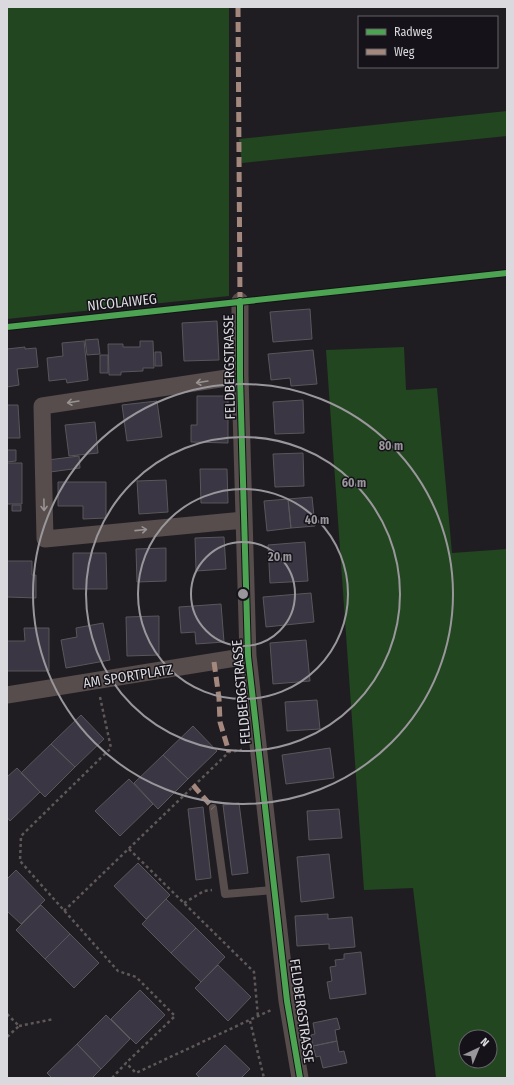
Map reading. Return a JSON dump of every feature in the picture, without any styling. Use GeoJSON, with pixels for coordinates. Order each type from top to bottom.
{"type":"FeatureCollection","features":[{"type":"Feature","properties":{"kind":"street","name":"FELDBERGSTRASSE"},"geometry":{"type":"LineString","coordinates":[[240,301],[240,376],[248,656],[287,1001],[300,1078]]}},
{"type":"Feature","properties":{"kind":"street","name":"FELDBERGSTRASSE"},"geometry":{"type":"LineString","coordinates":[[240,376],[42,406],[45,539],[244,520]]}},
{"type":"Feature","properties":{"kind":"street","name":"AM SPORTPLATZ"},"geometry":{"type":"LineString","coordinates":[[7,695],[248,656]]}},
{"type":"Feature","properties":{"kind":"lane"},"geometry":{"type":"LineString","coordinates":[[213,808],[225,894],[274,890]]}},
{"type":"Feature","properties":{"kind":"path"},"geometry":{"type":"LineString","coordinates":[[96,681],[111,748],[21,836],[20,861],[118,971],[136,977],[175,1016],[112,1078]]}},
{"type":"Feature","properties":{"kind":"path"},"geometry":{"type":"LineString","coordinates":[[64,911],[229,752],[258,747]]}},
{"type":"Feature","properties":{"kind":"path"},"geometry":{"type":"LineString","coordinates":[[129,848],[254,972],[258,1018]]}},
{"type":"Feature","properties":{"kind":"path"},"geometry":{"type":"LineString","coordinates":[[184,903],[204,891],[224,889]]}},
{"type":"Feature","properties":{"kind":"path"},"geometry":{"type":"LineString","coordinates":[[126,1063],[136,1073],[258,1018],[287,1001]]}},
{"type":"Feature","properties":{"kind":"path"},"geometry":{"type":"LineString","coordinates":[[7,1014],[19,1026]]}},
{"type":"Feature","properties":{"kind":"path"},"geometry":{"type":"LineString","coordinates":[[7,1037],[19,1026],[54,1019]]}},
{"type":"Feature","properties":{"kind":"path"},"geometry":{"type":"LineString","coordinates":[[250,1021],[264,1078]]}},
{"type":"Feature","properties":{"kind":"green space"},"geometry":{"type":"Polygon","coordinates":[[[7,7],[229,7],[229,296],[7,319],[7,7]]]}},
{"type":"Feature","properties":{"kind":"green space"},"geometry":{"type":"Polygon","coordinates":[[[507,111],[507,136],[242,163],[239,139],[507,111]]]}},
{"type":"Feature","properties":{"kind":"green space"},"geometry":{"type":"Polygon","coordinates":[[[404,347],[406,390],[437,388],[452,553],[507,549],[507,1078],[436,1078],[413,888],[364,890],[326,350],[404,347]]]}},
{"type":"Feature","properties":{"kind":"building"},"geometry":{"type":"Polygon","coordinates":[[[310,309],[312,339],[273,342],[270,312],[310,309]]]}},
{"type":"Feature","properties":{"kind":"building"},"geometry":{"type":"Polygon","coordinates":[[[217,321],[219,360],[184,361],[182,323],[217,321]]]}},
{"type":"Feature","properties":{"kind":"building"},"geometry":{"type":"Polygon","coordinates":[[[98,339],[100,354],[87,355],[85,340],[98,339]]]}},
{"type":"Feature","properties":{"kind":"building"},"geometry":{"type":"Polygon","coordinates":[[[84,341],[88,380],[67,383],[66,379],[49,381],[47,358],[63,356],[62,343],[84,341]]]}},
{"type":"Feature","properties":{"kind":"building"},"geometry":{"type":"Polygon","coordinates":[[[140,341],[153,341],[154,368],[143,368],[143,371],[121,372],[121,375],[109,375],[108,344],[123,344],[123,347],[140,347],[140,341]]]}},
{"type":"Feature","properties":{"kind":"building"},"geometry":{"type":"Polygon","coordinates":[[[25,347],[25,349],[36,348],[38,367],[17,369],[19,385],[7,387],[7,349],[25,347]]]}},
{"type":"Feature","properties":{"kind":"building"},"geometry":{"type":"Polygon","coordinates":[[[313,350],[317,384],[291,386],[290,378],[271,380],[268,354],[313,350]]]}},
{"type":"Feature","properties":{"kind":"building"},"geometry":{"type":"Polygon","coordinates":[[[155,352],[161,352],[162,366],[155,366],[155,352]]]}},
{"type":"Feature","properties":{"kind":"building"},"geometry":{"type":"Polygon","coordinates":[[[100,355],[108,355],[108,373],[100,373],[100,355]]]}},
{"type":"Feature","properties":{"kind":"building"},"geometry":{"type":"Polygon","coordinates":[[[197,396],[228,396],[228,443],[191,442],[191,425],[197,425],[197,396]]]}},
{"type":"Feature","properties":{"kind":"building"},"geometry":{"type":"Polygon","coordinates":[[[303,400],[304,433],[275,434],[273,402],[303,400]]]}},
{"type":"Feature","properties":{"kind":"building"},"geometry":{"type":"Polygon","coordinates":[[[157,401],[162,437],[127,441],[122,405],[157,401]]]}},
{"type":"Feature","properties":{"kind":"building"},"geometry":{"type":"Polygon","coordinates":[[[7,405],[18,405],[20,438],[7,438],[7,405]]]}},
{"type":"Feature","properties":{"kind":"building"},"geometry":{"type":"Polygon","coordinates":[[[95,422],[98,453],[69,456],[65,425],[95,422]]]}},
{"type":"Feature","properties":{"kind":"building"},"geometry":{"type":"Polygon","coordinates":[[[7,450],[16,450],[16,461],[7,462],[7,450]]]}},
{"type":"Feature","properties":{"kind":"building"},"geometry":{"type":"Polygon","coordinates":[[[303,453],[304,486],[275,487],[273,454],[303,453]]]}},
{"type":"Feature","properties":{"kind":"building"},"geometry":{"type":"Polygon","coordinates":[[[79,456],[80,468],[50,472],[48,460],[79,456]]]}},
{"type":"Feature","properties":{"kind":"building"},"geometry":{"type":"Polygon","coordinates":[[[7,463],[22,463],[22,504],[7,504],[7,463]]]}},
{"type":"Feature","properties":{"kind":"building"},"geometry":{"type":"Polygon","coordinates":[[[200,469],[227,469],[228,503],[201,503],[200,469]]]}},
{"type":"Feature","properties":{"kind":"building"},"geometry":{"type":"Polygon","coordinates":[[[166,480],[168,512],[139,514],[137,481],[166,480]]]}},
{"type":"Feature","properties":{"kind":"building"},"geometry":{"type":"Polygon","coordinates":[[[58,482],[106,482],[106,518],[83,519],[83,506],[58,506],[58,482]]]}},
{"type":"Feature","properties":{"kind":"building"},"geometry":{"type":"Polygon","coordinates":[[[312,497],[315,526],[291,528],[288,499],[312,497]]]}},
{"type":"Feature","properties":{"kind":"building"},"geometry":{"type":"Polygon","coordinates":[[[288,499],[291,528],[267,531],[264,501],[288,499]]]}},
{"type":"Feature","properties":{"kind":"building"},"geometry":{"type":"Polygon","coordinates":[[[12,505],[21,505],[21,511],[12,511],[12,505]]]}},
{"type":"Feature","properties":{"kind":"building"},"geometry":{"type":"Polygon","coordinates":[[[224,537],[226,569],[196,571],[195,538],[224,537]]]}},
{"type":"Feature","properties":{"kind":"building"},"geometry":{"type":"Polygon","coordinates":[[[305,542],[308,581],[270,583],[268,545],[305,542]]]}},
{"type":"Feature","properties":{"kind":"building"},"geometry":{"type":"Polygon","coordinates":[[[166,548],[166,581],[137,582],[136,549],[166,548]]]}},
{"type":"Feature","properties":{"kind":"building"},"geometry":{"type":"Polygon","coordinates":[[[73,553],[106,553],[107,589],[73,589],[73,553]]]}},
{"type":"Feature","properties":{"kind":"building"},"geometry":{"type":"Polygon","coordinates":[[[7,561],[32,561],[32,575],[36,575],[36,598],[7,597],[7,561]]]}},
{"type":"Feature","properties":{"kind":"building"},"geometry":{"type":"Polygon","coordinates":[[[311,593],[314,622],[266,627],[263,597],[311,593]]]}},
{"type":"Feature","properties":{"kind":"building"},"geometry":{"type":"Polygon","coordinates":[[[221,604],[224,642],[196,644],[195,632],[181,633],[179,607],[221,604]]]}},
{"type":"Feature","properties":{"kind":"building"},"geometry":{"type":"Polygon","coordinates":[[[159,616],[159,655],[127,656],[126,617],[159,616]]]}},
{"type":"Feature","properties":{"kind":"building"},"geometry":{"type":"Polygon","coordinates":[[[103,623],[110,660],[66,668],[61,640],[77,637],[76,628],[103,623]]]}},
{"type":"Feature","properties":{"kind":"building"},"geometry":{"type":"Polygon","coordinates":[[[24,628],[49,628],[49,671],[7,671],[7,641],[25,641],[24,628]]]}},
{"type":"Feature","properties":{"kind":"building"},"geometry":{"type":"Polygon","coordinates":[[[306,640],[310,681],[273,684],[270,643],[306,640]]]}},
{"type":"Feature","properties":{"kind":"building"},"geometry":{"type":"Polygon","coordinates":[[[317,700],[320,729],[287,731],[285,702],[317,700]]]}},
{"type":"Feature","properties":{"kind":"building"},"geometry":{"type":"Polygon","coordinates":[[[81,715],[104,739],[75,767],[51,744],[81,715]]]}},
{"type":"Feature","properties":{"kind":"building"},"geometry":{"type":"Polygon","coordinates":[[[193,726],[217,751],[188,779],[163,755],[193,726]]]}},
{"type":"Feature","properties":{"kind":"building"},"geometry":{"type":"Polygon","coordinates":[[[51,744],[75,767],[45,797],[21,773],[51,744]]]}},
{"type":"Feature","properties":{"kind":"building"},"geometry":{"type":"Polygon","coordinates":[[[330,748],[334,778],[286,784],[282,755],[330,748]]]}},
{"type":"Feature","properties":{"kind":"building"},"geometry":{"type":"Polygon","coordinates":[[[163,755],[188,779],[158,809],[134,783],[163,755]]]}},
{"type":"Feature","properties":{"kind":"building"},"geometry":{"type":"Polygon","coordinates":[[[17,768],[40,792],[10,821],[7,817],[7,777],[17,768]]]}},
{"type":"Feature","properties":{"kind":"building"},"geometry":{"type":"Polygon","coordinates":[[[129,779],[153,804],[120,836],[95,811],[129,779]]]}},
{"type":"Feature","properties":{"kind":"building"},"geometry":{"type":"Polygon","coordinates":[[[239,803],[248,873],[232,875],[223,805],[239,803]]]}},
{"type":"Feature","properties":{"kind":"building"},"geometry":{"type":"Polygon","coordinates":[[[203,807],[211,878],[196,880],[188,809],[203,807]]]}},
{"type":"Feature","properties":{"kind":"building"},"geometry":{"type":"Polygon","coordinates":[[[339,809],[342,838],[309,840],[307,811],[339,809]]]}},
{"type":"Feature","properties":{"kind":"building"},"geometry":{"type":"Polygon","coordinates":[[[329,854],[334,898],[301,902],[297,857],[329,854]]]}},
{"type":"Feature","properties":{"kind":"building"},"geometry":{"type":"Polygon","coordinates":[[[138,863],[170,895],[146,919],[114,886],[138,863]]]}},
{"type":"Feature","properties":{"kind":"building"},"geometry":{"type":"Polygon","coordinates":[[[16,870],[45,900],[21,924],[7,911],[7,879],[16,870]]]}},
{"type":"Feature","properties":{"kind":"building"},"geometry":{"type":"Polygon","coordinates":[[[166,899],[196,928],[171,953],[142,924],[166,899]]]}},
{"type":"Feature","properties":{"kind":"building"},"geometry":{"type":"Polygon","coordinates":[[[41,905],[70,934],[45,959],[16,930],[41,905]]]}},
{"type":"Feature","properties":{"kind":"building"},"geometry":{"type":"Polygon","coordinates":[[[328,914],[328,919],[352,917],[355,947],[329,949],[329,944],[297,946],[295,916],[328,914]]]}},
{"type":"Feature","properties":{"kind":"building"},"geometry":{"type":"Polygon","coordinates":[[[196,928],[225,957],[201,982],[171,953],[196,928]]]}},
{"type":"Feature","properties":{"kind":"building"},"geometry":{"type":"Polygon","coordinates":[[[70,934],[99,963],[74,988],[45,959],[70,934]]]}},
{"type":"Feature","properties":{"kind":"building"},"geometry":{"type":"Polygon","coordinates":[[[361,952],[366,994],[330,999],[327,982],[332,981],[330,967],[336,966],[335,960],[344,959],[344,954],[361,952]]]}},
{"type":"Feature","properties":{"kind":"building"},"geometry":{"type":"Polygon","coordinates":[[[218,965],[251,997],[228,1021],[195,988],[218,965]]]}},
{"type":"Feature","properties":{"kind":"building"},"geometry":{"type":"Polygon","coordinates":[[[140,990],[165,1015],[136,1044],[111,1019],[140,990]]]}},
{"type":"Feature","properties":{"kind":"building"},"geometry":{"type":"Polygon","coordinates":[[[106,1015],[130,1039],[101,1069],[77,1044],[106,1015]]]}},
{"type":"Feature","properties":{"kind":"building"},"geometry":{"type":"Polygon","coordinates":[[[337,1018],[340,1029],[335,1030],[337,1041],[313,1046],[311,1035],[315,1034],[313,1023],[337,1018]]]}},
{"type":"Feature","properties":{"kind":"building"},"geometry":{"type":"Polygon","coordinates":[[[337,1041],[339,1052],[344,1051],[347,1063],[323,1068],[320,1056],[316,1057],[313,1046],[337,1041]]]}},
{"type":"Feature","properties":{"kind":"building"},"geometry":{"type":"Polygon","coordinates":[[[77,1044],[101,1069],[92,1078],[52,1078],[47,1073],[77,1044]]]}},
{"type":"Feature","properties":{"kind":"building"},"geometry":{"type":"Polygon","coordinates":[[[225,1045],[250,1069],[241,1078],[200,1078],[196,1074],[225,1045]]]}},
{"type":"Feature","properties":{"kind":"marked path"},"geometry":{"type":"LineString","coordinates":[[238,7],[240,301],[244,300]]}},
{"type":"Feature","properties":{"kind":"marked path"},"geometry":{"type":"LineString","coordinates":[[214,662],[219,698],[220,722],[229,752]]}},
{"type":"Feature","properties":{"kind":"marked path"},"geometry":{"type":"LineString","coordinates":[[193,785],[213,808]]}},
{"type":"Feature","properties":{"kind":"cycle path","name":"NICOLAIWEG"},"geometry":{"type":"LineString","coordinates":[[7,327],[507,273]]}},
{"type":"Feature","properties":{"kind":"cycle path"},"geometry":{"type":"LineString","coordinates":[[240,301],[240,376],[248,656],[287,1001],[300,1078]]}}]}
